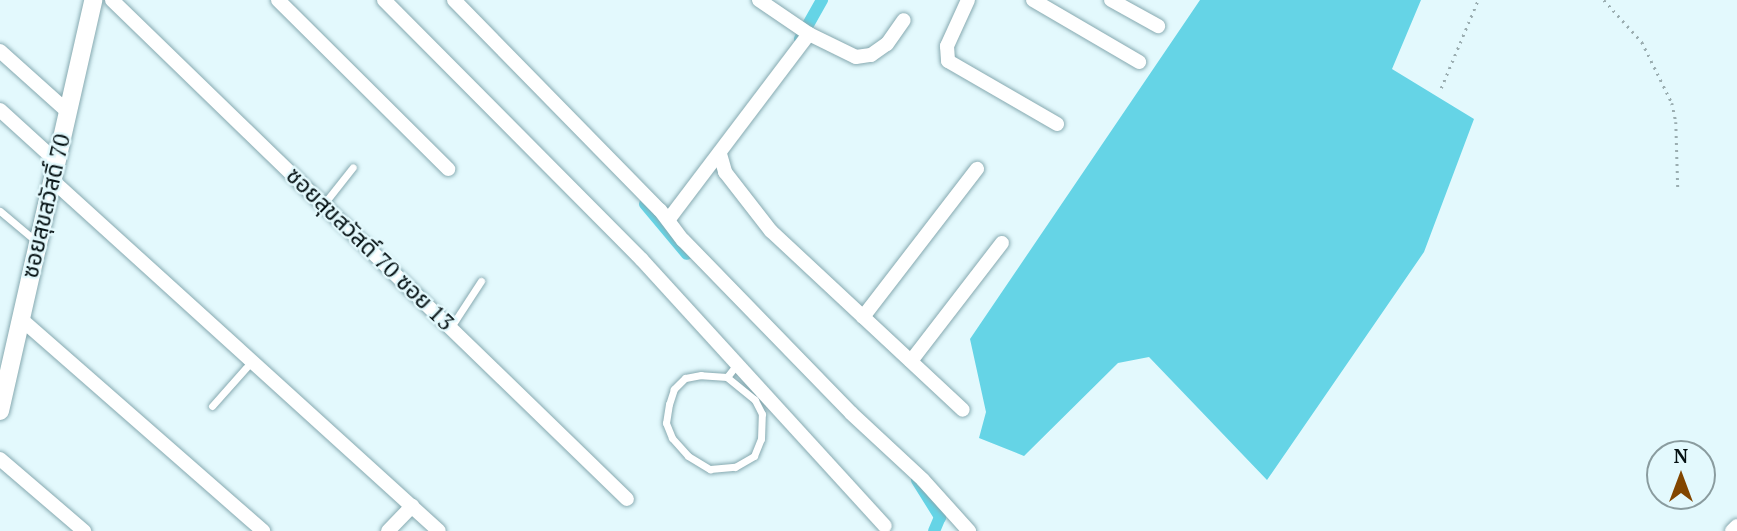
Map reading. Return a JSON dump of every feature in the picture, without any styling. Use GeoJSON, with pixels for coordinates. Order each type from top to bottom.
{"type":"FeatureCollection","features":[{"type":"Feature","properties":{"kind":"street","name":"ซอยสุขสวัสดิ์ 70"},"geometry":{"type":"LineString","coordinates":[[0,411],[93,0]]}},
{"type":"Feature","properties":{"kind":"street","name":"ซอยสุขสวัสดิ์ 70 ซอย 13"},"geometry":{"type":"LineString","coordinates":[[112,0],[627,499]]}},
{"type":"Feature","properties":{"kind":"street"},"geometry":{"type":"LineString","coordinates":[[278,0],[448,169]]}},
{"type":"Feature","properties":{"kind":"street"},"geometry":{"type":"LineString","coordinates":[[384,0],[642,260],[885,526]]}},
{"type":"Feature","properties":{"kind":"street"},"geometry":{"type":"LineString","coordinates":[[454,0],[669,219],[683,240],[705,264],[875,437],[923,480],[969,531]]}},
{"type":"Feature","properties":{"kind":"street"},"geometry":{"type":"LineString","coordinates":[[759,0],[809,34],[856,57],[871,55],[887,44],[904,20]]}},
{"type":"Feature","properties":{"kind":"street"},"geometry":{"type":"LineString","coordinates":[[968,0],[947,46],[948,61],[1057,124]]}},
{"type":"Feature","properties":{"kind":"street"},"geometry":{"type":"LineString","coordinates":[[1033,0],[1139,62]]}},
{"type":"Feature","properties":{"kind":"street"},"geometry":{"type":"LineString","coordinates":[[1111,0],[1158,26]]}},
{"type":"Feature","properties":{"kind":"street"},"geometry":{"type":"LineString","coordinates":[[669,219],[809,34]]}},
{"type":"Feature","properties":{"kind":"street"},"geometry":{"type":"LineString","coordinates":[[0,51],[68,111]]}},
{"type":"Feature","properties":{"kind":"street"},"geometry":{"type":"LineString","coordinates":[[0,110],[56,161]]}},
{"type":"Feature","properties":{"kind":"street"},"geometry":{"type":"LineString","coordinates":[[720,153],[724,172],[771,231],[963,410]]}},
{"type":"Feature","properties":{"kind":"street"},"geometry":{"type":"LineString","coordinates":[[863,317],[977,169]]}},
{"type":"Feature","properties":{"kind":"street"},"geometry":{"type":"LineString","coordinates":[[52,180],[439,531]]}},
{"type":"Feature","properties":{"kind":"street"},"geometry":{"type":"LineString","coordinates":[[911,362],[1002,243]]}},
{"type":"Feature","properties":{"kind":"street"},"geometry":{"type":"LineString","coordinates":[[21,319],[263,531]]}},
{"type":"Feature","properties":{"kind":"street"},"geometry":{"type":"LineString","coordinates":[[0,459],[84,531]]}},
{"type":"Feature","properties":{"kind":"street"},"geometry":{"type":"LineString","coordinates":[[388,531],[412,506]]}},
{"type":"Feature","properties":{"kind":"street"},"geometry":{"type":"LineString","coordinates":[[1732,531],[1737,526]]}},
{"type":"Feature","properties":{"kind":"lane"},"geometry":{"type":"LineString","coordinates":[[323,205],[353,167]]}},
{"type":"Feature","properties":{"kind":"lane"},"geometry":{"type":"LineString","coordinates":[[0,211],[38,243]]}},
{"type":"Feature","properties":{"kind":"lane"},"geometry":{"type":"LineString","coordinates":[[450,328],[481,281]]}},
{"type":"Feature","properties":{"kind":"lane"},"geometry":{"type":"LineString","coordinates":[[212,406],[252,361]]}},
{"type":"Feature","properties":{"kind":"lane"},"geometry":{"type":"LineString","coordinates":[[727,377],[737,364]]}},
{"type":"Feature","properties":{"kind":"lane"},"geometry":{"type":"LineString","coordinates":[[701,375],[727,377],[755,400],[762,414],[761,439],[754,456],[735,467],[709,469],[688,456],[672,438],[666,423],[669,404],[674,389],[685,378],[701,375]]}},
{"type":"Feature","properties":{"kind":"path"},"geometry":{"type":"LineString","coordinates":[[1441,88],[1478,0]]}},
{"type":"Feature","properties":{"kind":"path"},"geometry":{"type":"LineString","coordinates":[[1604,0],[1642,42],[1672,103],[1676,122],[1678,191]]}},
{"type":"Feature","properties":{"kind":"water"},"geometry":{"type":"Polygon","coordinates":[[[1200,0],[1421,0],[1392,69],[1474,119],[1424,252],[1267,480],[1149,357],[1118,363],[1024,456],[979,438],[986,412],[970,339],[1200,0]]]}},
{"type":"Feature","properties":{"kind":"waterway"},"geometry":{"type":"LineString","coordinates":[[800,39],[822,0]]}},
{"type":"Feature","properties":{"kind":"waterway"},"geometry":{"type":"LineString","coordinates":[[645,204],[687,254]]}},
{"type":"Feature","properties":{"kind":"waterway"},"geometry":{"type":"LineString","coordinates":[[917,480],[940,517],[934,531]]}}]}
